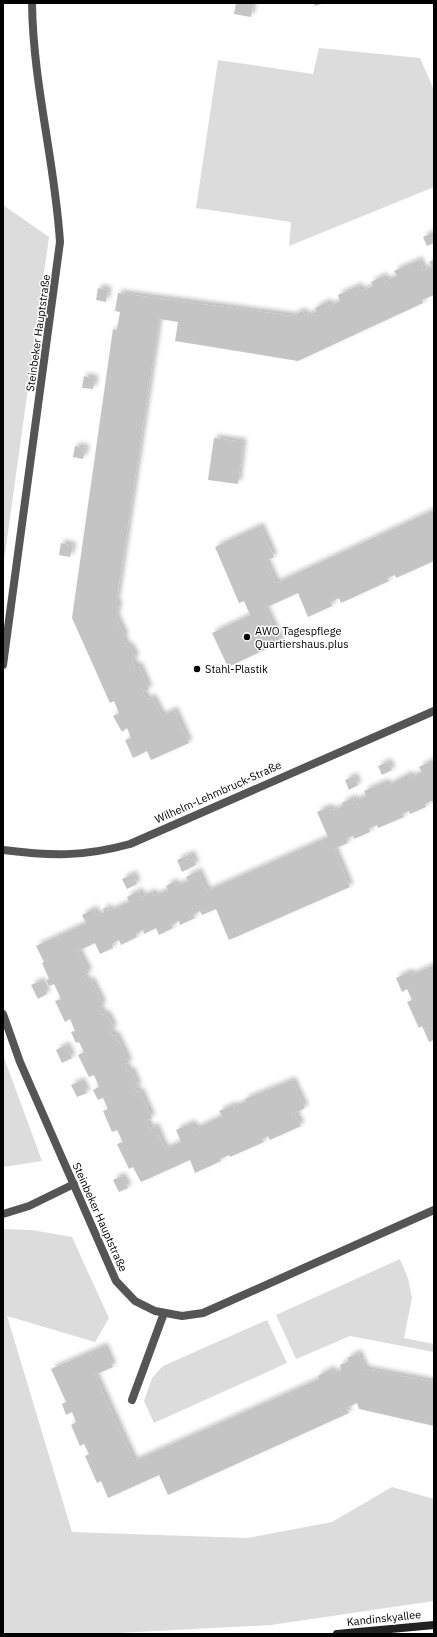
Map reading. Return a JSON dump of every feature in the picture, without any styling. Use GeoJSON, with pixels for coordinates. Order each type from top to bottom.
{"type":"FeatureCollection","features":[{"type":"Feature","properties":{"kind":"street","name":"Steinbeker Hauptstraße"},"geometry":{"type":"LineString","coordinates":[[3,665],[60,242],[57,200],[37,77],[32,35],[32,3]]}},
{"type":"Feature","properties":{"kind":"street","name":"Wilhelm-Lehmbruck-Straße"},"geometry":{"type":"LineString","coordinates":[[3,850],[64,855],[88,854],[130,844],[434,711]]}},
{"type":"Feature","properties":{"kind":"street","name":"Steinbeker Hauptstraße"},"geometry":{"type":"LineString","coordinates":[[3,1014],[20,1062],[116,1281],[135,1301],[155,1312],[182,1316],[203,1313],[434,1210]]}},
{"type":"Feature","properties":{"kind":"street"},"geometry":{"type":"LineString","coordinates":[[3,1214],[29,1206],[74,1184]]}},
{"type":"Feature","properties":{"kind":"street"},"geometry":{"type":"LineString","coordinates":[[132,1400],[164,1313]]}},
{"type":"Feature","properties":{"kind":"street","name":"Kandinskyallee"},"geometry":{"type":"LineString","coordinates":[[337,1634],[434,1625]]}},
{"type":"Feature","properties":{"kind":"shaded area"},"geometry":{"type":"Polygon","coordinates":[[[319,48],[420,58],[434,90],[434,187],[289,246],[291,222],[196,208],[218,60],[313,74],[319,48]]]}},
{"type":"Feature","properties":{"kind":"shaded area"},"geometry":{"type":"Polygon","coordinates":[[[3,205],[49,237],[3,568],[3,205]]]}},
{"type":"Feature","properties":{"kind":"shaded area"},"geometry":{"type":"Polygon","coordinates":[[[3,1055],[42,1161],[3,1167],[3,1055]]]}},
{"type":"Feature","properties":{"kind":"shaded area"},"geometry":{"type":"Polygon","coordinates":[[[3,1229],[32,1230],[72,1237],[109,1318],[95,1342],[7,1316],[72,1532],[248,1538],[332,1522],[392,1487],[434,1499],[434,1601],[271,1625],[98,1634],[3,1634],[3,1229]]]}},
{"type":"Feature","properties":{"kind":"shaded area"},"geometry":{"type":"Polygon","coordinates":[[[400,1259],[408,1278],[412,1298],[404,1338],[434,1344],[434,1352],[350,1336],[296,1359],[276,1315],[400,1259]]]}},
{"type":"Feature","properties":{"kind":"shaded area"},"geometry":{"type":"Polygon","coordinates":[[[267,1320],[287,1363],[154,1423],[144,1401],[152,1378],[163,1366],[267,1320]]]}},
{"type":"Feature","properties":{"kind":"building"},"geometry":{"type":"Polygon","coordinates":[[[236,3],[253,3],[251,17],[234,14],[236,3]]]}},
{"type":"Feature","properties":{"kind":"building"},"geometry":{"type":"Polygon","coordinates":[[[314,3],[323,3],[315,6],[314,3]]]}},
{"type":"Feature","properties":{"kind":"building"},"geometry":{"type":"Polygon","coordinates":[[[434,232],[434,243],[427,246],[423,237],[434,232]]]}},
{"type":"Feature","properties":{"kind":"building"},"geometry":{"type":"Polygon","coordinates":[[[419,260],[423,270],[432,266],[429,262],[434,260],[434,295],[422,300],[423,303],[298,361],[175,341],[178,322],[159,319],[116,604],[119,604],[116,617],[125,636],[123,638],[127,647],[130,646],[136,658],[132,660],[135,666],[139,666],[149,689],[143,692],[147,700],[152,697],[162,716],[174,710],[189,743],[151,760],[147,751],[133,758],[125,740],[131,738],[127,728],[122,732],[113,716],[119,713],[114,701],[110,703],[72,618],[113,329],[117,330],[120,312],[115,311],[118,293],[292,316],[303,311],[305,316],[317,311],[315,308],[327,302],[329,306],[340,301],[338,295],[358,286],[361,291],[373,286],[371,282],[383,276],[386,281],[397,276],[394,271],[419,260]]]}},
{"type":"Feature","properties":{"kind":"building"},"geometry":{"type":"Polygon","coordinates":[[[98,288],[108,290],[106,302],[96,300],[98,288]]]}},
{"type":"Feature","properties":{"kind":"building"},"geometry":{"type":"Polygon","coordinates":[[[84,376],[95,379],[93,389],[82,388],[84,376]]]}},
{"type":"Feature","properties":{"kind":"building"},"geometry":{"type":"Polygon","coordinates":[[[214,438],[243,442],[238,484],[208,480],[214,438]]]}},
{"type":"Feature","properties":{"kind":"building"},"geometry":{"type":"Polygon","coordinates":[[[75,446],[86,448],[83,459],[73,457],[75,446]]]}},
{"type":"Feature","properties":{"kind":"building"},"geometry":{"type":"Polygon","coordinates":[[[434,510],[434,561],[396,578],[395,575],[387,578],[389,581],[341,603],[339,598],[331,602],[332,606],[308,617],[298,593],[265,608],[281,642],[228,667],[212,633],[250,615],[244,601],[239,603],[215,547],[260,526],[274,557],[266,561],[276,583],[434,510]]]}},
{"type":"Feature","properties":{"kind":"building"},"geometry":{"type":"Polygon","coordinates":[[[61,543],[73,546],[70,557],[59,555],[61,543]]]}},
{"type":"Feature","properties":{"kind":"building"},"geometry":{"type":"Polygon","coordinates":[[[434,760],[434,805],[432,801],[425,804],[426,807],[410,814],[409,811],[402,814],[404,817],[378,828],[377,825],[369,829],[370,832],[354,839],[353,836],[346,839],[348,843],[334,849],[350,887],[229,940],[216,909],[202,915],[200,911],[193,915],[195,918],[180,925],[179,921],[171,925],[173,928],[159,935],[156,928],[144,934],[143,930],[136,934],[137,937],[121,945],[119,940],[112,944],[113,948],[100,954],[95,943],[78,951],[89,973],[84,975],[87,982],[91,980],[103,1005],[99,1007],[103,1015],[106,1013],[114,1028],[110,1030],[113,1036],[116,1035],[129,1063],[125,1064],[128,1071],[131,1070],[138,1086],[135,1088],[137,1092],[140,1091],[152,1118],[146,1120],[150,1129],[155,1126],[165,1149],[181,1142],[176,1130],[192,1123],[195,1129],[222,1116],[219,1111],[233,1105],[234,1107],[246,1101],[245,1099],[292,1080],[305,1108],[295,1113],[301,1126],[270,1140],[268,1136],[262,1139],[264,1142],[230,1157],[229,1155],[220,1159],[221,1161],[195,1173],[190,1160],[141,1182],[133,1167],[129,1169],[117,1144],[123,1142],[117,1130],[112,1132],[103,1111],[108,1109],[103,1098],[98,1100],[93,1090],[99,1087],[94,1075],[89,1077],[78,1055],[84,1052],[79,1042],[76,1043],[71,1032],[75,1031],[70,1019],[65,1022],[55,1001],[61,999],[54,984],[49,986],[46,980],[49,979],[42,963],[44,962],[36,946],[86,923],[82,915],[94,909],[97,916],[104,912],[103,909],[107,907],[109,911],[129,902],[127,897],[139,891],[142,897],[152,892],[154,896],[168,890],[166,886],[174,882],[176,886],[188,881],[186,877],[198,871],[207,891],[328,837],[317,812],[329,807],[331,811],[343,806],[342,803],[353,798],[354,801],[366,796],[364,791],[385,782],[387,786],[409,774],[410,778],[422,772],[419,767],[434,760]]]}},
{"type":"Feature","properties":{"kind":"building"},"geometry":{"type":"Polygon","coordinates":[[[388,762],[392,770],[382,775],[378,766],[388,762]]]}},
{"type":"Feature","properties":{"kind":"building"},"geometry":{"type":"Polygon","coordinates":[[[354,776],[358,785],[349,790],[345,780],[354,776]]]}},
{"type":"Feature","properties":{"kind":"building"},"geometry":{"type":"Polygon","coordinates":[[[191,854],[196,865],[182,872],[177,860],[191,854]]]}},
{"type":"Feature","properties":{"kind":"building"},"geometry":{"type":"Polygon","coordinates":[[[133,874],[137,884],[127,889],[122,879],[133,874]]]}},
{"type":"Feature","properties":{"kind":"building"},"geometry":{"type":"Polygon","coordinates":[[[434,965],[434,1040],[429,1042],[422,1026],[419,1028],[407,1002],[412,1000],[407,989],[402,992],[396,978],[409,972],[411,975],[434,965]]]}},
{"type":"Feature","properties":{"kind":"building"},"geometry":{"type":"Polygon","coordinates":[[[41,981],[47,994],[38,999],[31,985],[41,981]]]}},
{"type":"Feature","properties":{"kind":"building"},"geometry":{"type":"Polygon","coordinates":[[[66,1045],[72,1058],[62,1063],[56,1050],[66,1045]]]}},
{"type":"Feature","properties":{"kind":"building"},"geometry":{"type":"Polygon","coordinates":[[[81,1081],[87,1093],[77,1097],[71,1085],[81,1081]]]}},
{"type":"Feature","properties":{"kind":"building"},"geometry":{"type":"Polygon","coordinates":[[[122,1176],[128,1188],[119,1192],[113,1180],[122,1176]]]}},
{"type":"Feature","properties":{"kind":"building"},"geometry":{"type":"Polygon","coordinates":[[[104,1346],[113,1367],[95,1375],[134,1461],[319,1379],[318,1376],[331,1369],[333,1374],[341,1370],[340,1365],[349,1361],[347,1358],[358,1353],[365,1369],[434,1382],[434,1426],[359,1409],[357,1403],[346,1408],[349,1413],[168,1495],[159,1475],[108,1498],[101,1481],[97,1483],[85,1456],[89,1454],[84,1444],[80,1446],[71,1425],[76,1422],[72,1412],[66,1415],[62,1404],[66,1402],[51,1369],[104,1346]]]}},
{"type":"Feature","properties":{"kind":"place","name":"AWO Tagespflege Quartiershaus.plus"},"geometry":{"type":"Point","coordinates":[247,637]}},
{"type":"Feature","properties":{"kind":"place","name":"Stahl-Plastik"},"geometry":{"type":"Point","coordinates":[197,669]}}]}
